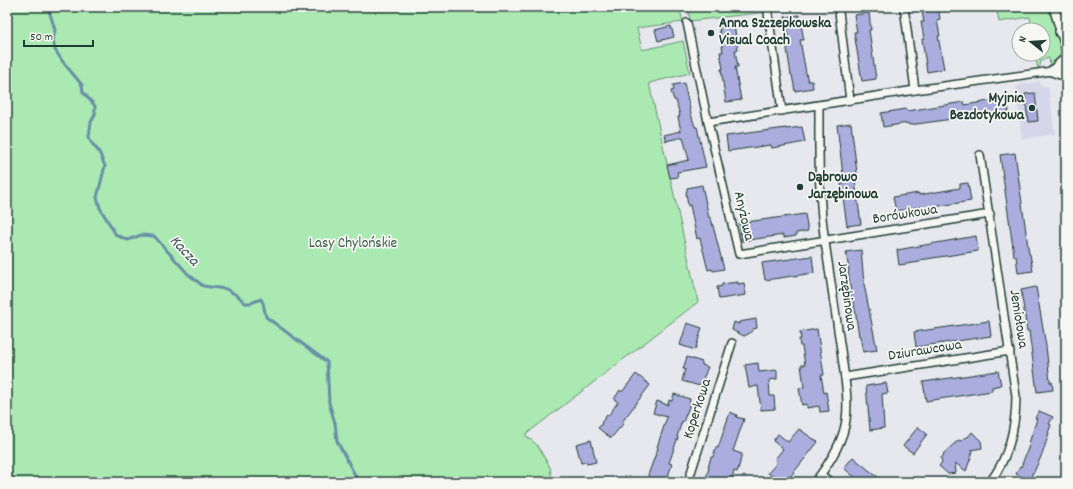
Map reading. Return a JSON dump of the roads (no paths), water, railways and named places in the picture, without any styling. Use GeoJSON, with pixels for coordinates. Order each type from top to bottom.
{"type":"FeatureCollection","features":[{"type":"Feature","properties":{"kind":"street"},"geometry":{"type":"LineString","coordinates":[[904,7],[915,90]]}},
{"type":"Feature","properties":{"kind":"street"},"geometry":{"type":"LineString","coordinates":[[1054,7],[1064,30],[1066,47]]}},
{"type":"Feature","properties":{"kind":"street"},"geometry":{"type":"LineString","coordinates":[[839,12],[850,100]]}},
{"type":"Feature","properties":{"kind":"street"},"geometry":{"type":"LineString","coordinates":[[768,13],[782,110]]}},
{"type":"Feature","properties":{"kind":"street","name":"Anyżowa"},"geometry":{"type":"LineString","coordinates":[[687,23],[708,122],[739,254],[825,241]]}},
{"type":"Feature","properties":{"kind":"street"},"geometry":{"type":"LineString","coordinates":[[1052,71],[1066,58]]}},
{"type":"Feature","properties":{"kind":"street"},"geometry":{"type":"LineString","coordinates":[[708,122],[915,90],[1052,71],[1066,76]]}},
{"type":"Feature","properties":{"kind":"street","name":"Jarzębinowa"},"geometry":{"type":"LineString","coordinates":[[815,482],[821,475],[837,447],[844,428],[847,410],[845,377],[821,212],[819,175],[819,105]]}},
{"type":"Feature","properties":{"kind":"street","name":"Jemiołowa"},"geometry":{"type":"LineString","coordinates":[[980,155],[1016,396],[1015,423],[1004,458],[998,471],[990,482]]}},
{"type":"Feature","properties":{"kind":"street","name":"Borówkowa"},"geometry":{"type":"LineString","coordinates":[[825,241],[990,214]]}},
{"type":"Feature","properties":{"kind":"street","name":"Koperkowa"},"geometry":{"type":"LineString","coordinates":[[688,482],[732,343]]}},
{"type":"Feature","properties":{"kind":"street","name":"Dziurawcowa"},"geometry":{"type":"LineString","coordinates":[[845,377],[1010,351]]}},
{"type":"Feature","properties":{"kind":"street"},"geometry":{"type":"LineString","coordinates":[[821,475],[831,482]]}},
{"type":"Feature","properties":{"kind":"waterway","name":"Kacza"},"geometry":{"type":"LineString","coordinates":[[48,7],[55,30],[53,40],[55,50],[82,85],[83,92],[95,106],[95,115],[91,122],[89,137],[99,152],[105,166],[97,197],[100,208],[116,235],[128,240],[141,235],[154,236],[188,274],[203,286],[226,289],[238,296],[245,303],[251,303],[261,299],[266,317],[327,362],[329,403],[335,423],[337,441],[357,479],[362,482]]}},
{"type":"Feature","properties":{"kind":"place","name":"Anna Szczepkowska Visual Coach"},"geometry":{"type":"Point","coordinates":[711,33]}},
{"type":"Feature","properties":{"kind":"place","name":"Myjnia Bezdotykowa"},"geometry":{"type":"Point","coordinates":[1032,108]}},
{"type":"Feature","properties":{"kind":"place","name":"Dąbrowo Jarzębinowa"},"geometry":{"type":"Point","coordinates":[800,187]}},
{"type":"Feature","properties":{"kind":"park label","name":"Lasy Chylońskie"},"geometry":{"type":"Point","coordinates":[353,244]}}]}
